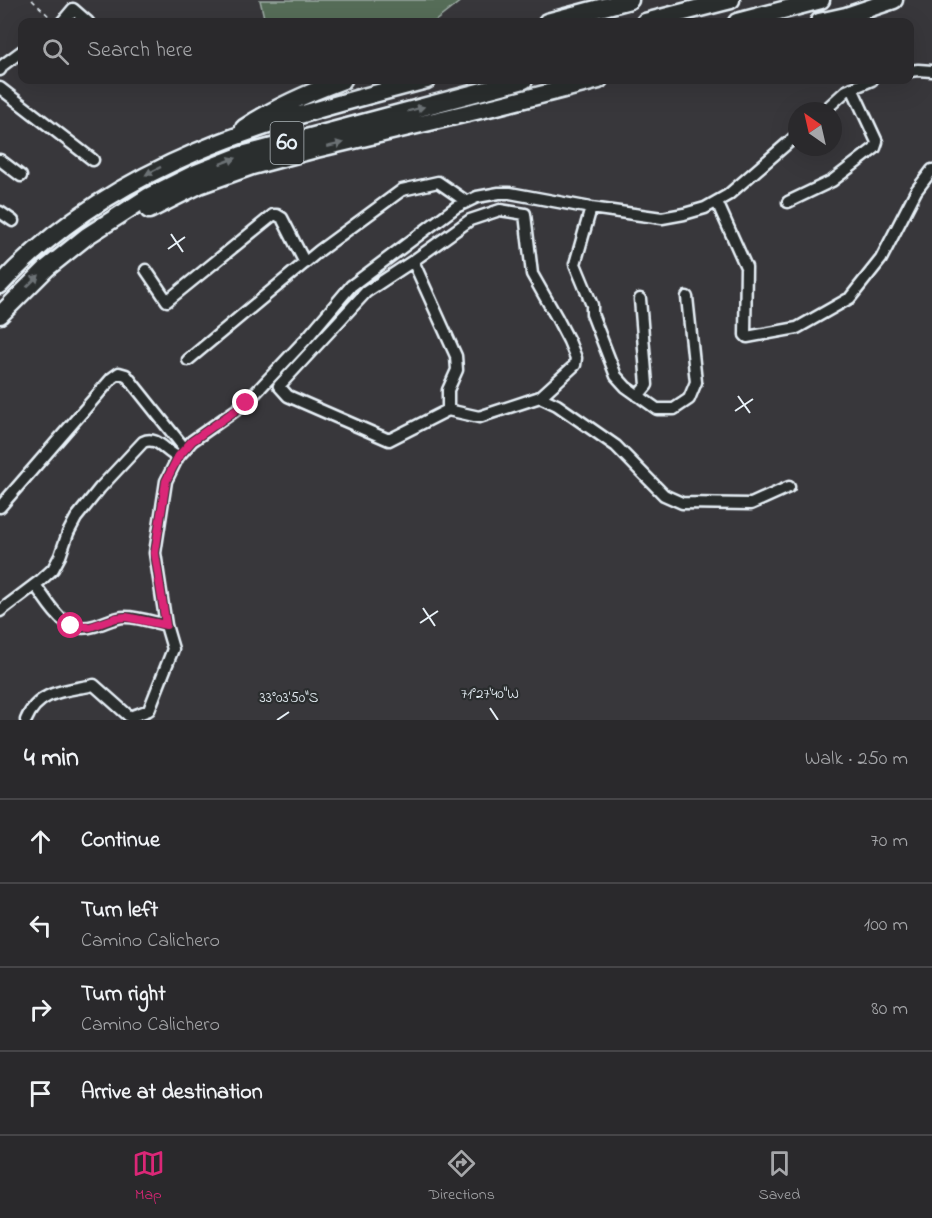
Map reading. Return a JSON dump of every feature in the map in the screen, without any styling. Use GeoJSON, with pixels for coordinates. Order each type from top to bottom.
{"type":"FeatureCollection","features":[{"type":"Feature","properties":{"kind":"highway"},"geometry":{"type":"LineString","coordinates":[[557,18],[585,7],[630,0]]}},
{"type":"Feature","properties":{"kind":"highway"},"geometry":{"type":"LineString","coordinates":[[661,18],[731,0]]}},
{"type":"Feature","properties":{"kind":"highway"},"geometry":{"type":"LineString","coordinates":[[752,18],[820,0]]}},
{"type":"Feature","properties":{"kind":"highway"},"geometry":{"type":"LineString","coordinates":[[837,18],[894,0]]}},
{"type":"Feature","properties":{"kind":"highway"},"geometry":{"type":"LineString","coordinates":[[226,140],[265,114],[333,84]]}},
{"type":"Feature","properties":{"kind":"highway","name":"60"},"geometry":{"type":"LineString","coordinates":[[0,285],[24,260],[62,229],[118,190],[171,162],[226,140],[331,105],[412,84]]}},
{"type":"Feature","properties":{"kind":"highway","name":"60"},"geometry":{"type":"LineString","coordinates":[[0,315],[27,286],[68,250],[107,222],[148,197],[195,174],[242,155],[509,84]]}},
{"type":"Feature","properties":{"kind":"highway"},"geometry":{"type":"LineString","coordinates":[[68,250],[199,185],[252,166],[583,84]]}},
{"type":"Feature","properties":{"kind":"street"},"geometry":{"type":"LineString","coordinates":[[65,18],[73,9],[83,18]]}},
{"type":"Feature","properties":{"kind":"street"},"geometry":{"type":"LineString","coordinates":[[0,70],[18,54]]}},
{"type":"Feature","properties":{"kind":"street"},"geometry":{"type":"LineString","coordinates":[[914,70],[932,72]]}},
{"type":"Feature","properties":{"kind":"street"},"geometry":{"type":"LineString","coordinates":[[834,102],[846,91],[862,84]]}},
{"type":"Feature","properties":{"kind":"street"},"geometry":{"type":"LineString","coordinates":[[0,88],[93,160]]}},
{"type":"Feature","properties":{"kind":"street"},"geometry":{"type":"LineString","coordinates":[[788,202],[832,181],[875,148],[877,142],[852,88]]}},
{"type":"Feature","properties":{"kind":"street"},"geometry":{"type":"LineString","coordinates":[[26,720],[37,702],[48,695],[94,686],[130,717],[149,710],[173,649],[166,625],[155,553],[166,481],[182,453],[200,435],[246,403],[306,339],[351,286],[446,214],[477,197],[499,193],[662,218],[694,212],[717,202],[738,187],[788,143]]}},
{"type":"Feature","properties":{"kind":"street"},"geometry":{"type":"LineString","coordinates":[[0,160],[21,176]]}},
{"type":"Feature","properties":{"kind":"street"},"geometry":{"type":"LineString","coordinates":[[717,202],[746,267],[745,335],[747,337],[797,327],[850,298],[881,259],[916,191],[932,170]]}},
{"type":"Feature","properties":{"kind":"street"},"geometry":{"type":"LineString","coordinates":[[188,360],[305,263],[402,190],[438,182],[467,202]]}},
{"type":"Feature","properties":{"kind":"street"},"geometry":{"type":"LineString","coordinates":[[525,214],[500,210],[470,219],[366,292],[279,386],[288,396],[389,440],[448,410],[479,417],[540,397],[575,365],[576,358],[557,318],[531,274],[525,214],[528,196]]}},
{"type":"Feature","properties":{"kind":"street"},"geometry":{"type":"LineString","coordinates":[[591,208],[575,264],[592,305],[592,314],[616,376],[626,387],[657,409],[674,409],[689,399],[696,382],[687,297]]}},
{"type":"Feature","properties":{"kind":"street"},"geometry":{"type":"LineString","coordinates":[[0,212],[13,221]]}},
{"type":"Feature","properties":{"kind":"street"},"geometry":{"type":"LineString","coordinates":[[146,270],[167,301],[273,215],[282,218],[305,263]]}},
{"type":"Feature","properties":{"kind":"street"},"geometry":{"type":"LineString","coordinates":[[413,261],[456,356],[457,370],[448,390],[448,410]]}},
{"type":"Feature","properties":{"kind":"street"},"geometry":{"type":"LineString","coordinates":[[638,396],[647,385],[640,299]]}},
{"type":"Feature","properties":{"kind":"street"},"geometry":{"type":"LineString","coordinates":[[0,507],[118,373],[126,375],[182,453]]}},
{"type":"Feature","properties":{"kind":"street"},"geometry":{"type":"LineString","coordinates":[[540,397],[557,405],[616,446],[664,495],[682,503],[751,504],[789,487]]}},
{"type":"Feature","properties":{"kind":"street"},"geometry":{"type":"LineString","coordinates":[[0,610],[53,570],[76,518],[100,488],[143,442],[149,439],[156,441],[172,454],[182,453]]}},
{"type":"Feature","properties":{"kind":"street"},"geometry":{"type":"LineString","coordinates":[[35,585],[61,620],[71,626],[90,627],[126,617],[166,625]]}},
{"type":"Feature","properties":{"kind":"path"},"geometry":{"type":"LineString","coordinates":[[32,0],[52,18]]}},
{"type":"Feature","properties":{"kind":"green space"},"geometry":{"type":"Polygon","coordinates":[[[260,0],[462,0],[439,18],[264,18],[260,0]]]}},
{"type":"Feature","properties":{"kind":"route"},"geometry":{"type":"LineString","coordinates":[[71,626],[90,627],[126,617],[166,625],[155,553],[166,481],[173,464],[192,441],[246,403]]}}]}
